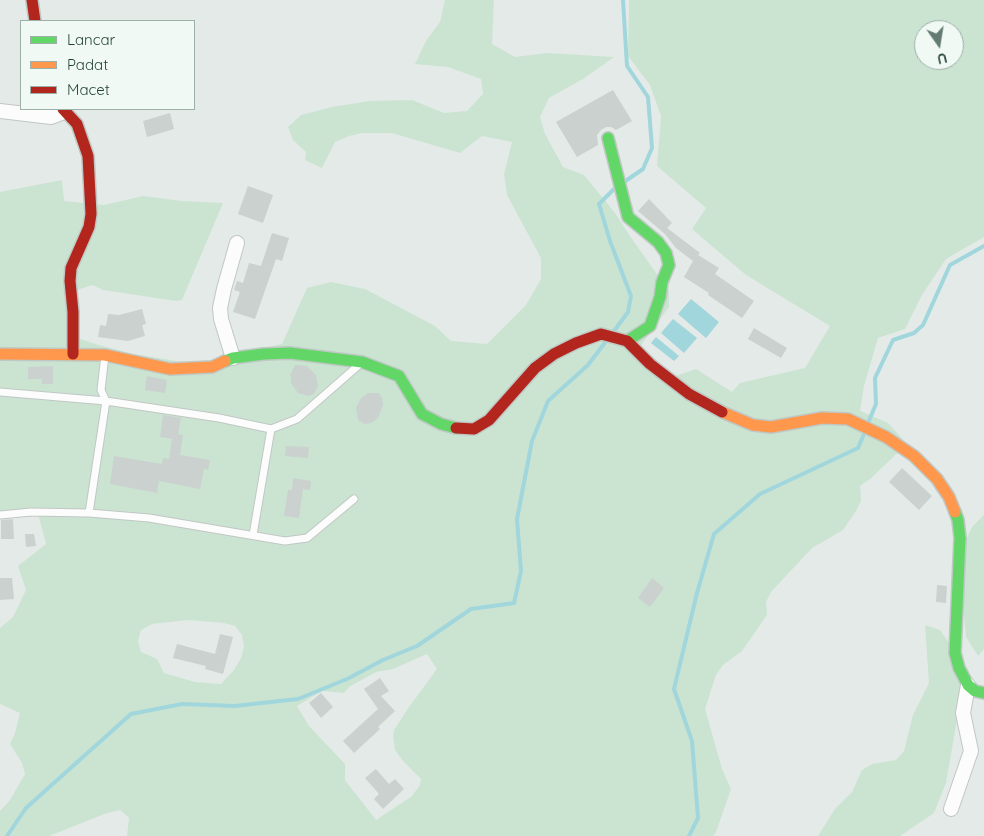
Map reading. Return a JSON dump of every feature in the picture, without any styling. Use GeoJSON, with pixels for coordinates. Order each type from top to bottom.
{"type":"FeatureCollection","features":[{"type":"Feature","properties":{"kind":"street"},"geometry":{"type":"LineString","coordinates":[[32,0],[36,20]]}},
{"type":"Feature","properties":{"kind":"street"},"geometry":{"type":"LineString","coordinates":[[0,111],[50,117],[64,110],[77,124],[84,141],[88,156],[91,214],[89,228],[71,268],[73,354]]}},
{"type":"Feature","properties":{"kind":"street"},"geometry":{"type":"LineString","coordinates":[[608,138],[628,217],[658,242],[666,253],[668,266],[650,326],[622,339]]}},
{"type":"Feature","properties":{"kind":"street"},"geometry":{"type":"LineString","coordinates":[[233,358],[221,318],[220,308],[238,243]]}},
{"type":"Feature","properties":{"kind":"street"},"geometry":{"type":"LineString","coordinates":[[0,354],[105,355],[170,369],[212,366],[233,358],[290,353],[362,362],[399,376],[422,414],[441,424],[458,429],[474,429],[489,420],[535,368],[554,354],[576,343],[601,334],[622,339],[650,364],[689,394],[715,409],[753,425],[771,427],[822,418],[848,419],[886,437],[914,456],[937,479],[949,497],[958,520],[960,548],[955,653],[959,668],[968,685],[975,691],[984,693]]}},
{"type":"Feature","properties":{"kind":"street"},"geometry":{"type":"LineString","coordinates":[[951,809],[971,750],[963,713],[968,685]]}},
{"type":"Feature","properties":{"kind":"lane"},"geometry":{"type":"LineString","coordinates":[[89,513],[106,401],[101,390],[105,355]]}},
{"type":"Feature","properties":{"kind":"lane"},"geometry":{"type":"LineString","coordinates":[[0,392],[106,401],[219,418],[271,429],[297,419],[362,362]]}},
{"type":"Feature","properties":{"kind":"lane"},"geometry":{"type":"LineString","coordinates":[[252,535],[271,429]]}},
{"type":"Feature","properties":{"kind":"lane"},"geometry":{"type":"LineString","coordinates":[[0,515],[31,512],[89,513],[149,518],[285,541],[307,538],[354,499]]}},
{"type":"Feature","properties":{"kind":"green space"},"geometry":{"type":"Polygon","coordinates":[[[445,0],[494,0],[492,44],[515,57],[547,53],[614,57],[583,79],[549,98],[540,117],[545,134],[563,167],[584,175],[615,213],[669,291],[669,307],[641,345],[673,377],[696,369],[732,392],[740,383],[805,368],[830,326],[746,275],[692,229],[706,208],[657,166],[661,116],[650,85],[628,56],[629,0],[984,0],[984,237],[946,259],[922,295],[905,329],[878,338],[864,386],[860,411],[888,423],[907,444],[860,486],[861,501],[843,530],[812,548],[771,592],[766,602],[767,615],[742,651],[723,665],[716,675],[705,709],[722,769],[731,789],[716,832],[713,836],[127,836],[129,818],[120,810],[107,813],[49,836],[0,836],[0,811],[10,800],[25,774],[22,763],[10,744],[20,713],[0,704],[0,628],[13,617],[26,590],[18,566],[46,544],[38,514],[0,516],[0,192],[62,180],[64,201],[104,205],[143,196],[182,201],[223,203],[182,300],[176,301],[103,290],[93,285],[77,290],[77,338],[99,345],[133,354],[195,364],[282,344],[307,288],[331,282],[365,289],[435,326],[451,341],[487,344],[526,305],[541,279],[541,258],[507,195],[504,174],[512,142],[482,136],[460,153],[392,133],[362,133],[335,142],[322,168],[305,160],[306,152],[293,140],[288,127],[301,115],[332,107],[369,101],[412,100],[444,113],[467,111],[483,94],[481,79],[448,67],[415,64],[426,41],[440,22],[445,0]],[[188,620],[152,624],[141,630],[138,641],[141,652],[157,659],[164,673],[195,682],[221,684],[234,670],[241,658],[244,647],[242,635],[235,626],[224,623],[188,620]],[[427,654],[393,669],[376,672],[349,687],[344,693],[322,691],[297,706],[309,726],[345,764],[345,780],[376,820],[412,796],[420,785],[421,779],[395,750],[393,736],[394,730],[409,707],[437,669],[427,654]]]}},
{"type":"Feature","properties":{"kind":"green space"},"geometry":{"type":"Polygon","coordinates":[[[984,515],[984,649],[978,656],[966,637],[959,556],[972,527],[984,515]]]}},
{"type":"Feature","properties":{"kind":"green space"},"geometry":{"type":"Polygon","coordinates":[[[925,625],[940,630],[955,652],[964,679],[946,783],[934,813],[900,836],[818,836],[835,809],[852,792],[862,770],[872,764],[896,760],[904,751],[913,715],[929,683],[925,625]]]}},
{"type":"Feature","properties":{"kind":"water"},"geometry":{"type":"Polygon","coordinates":[[[691,299],[719,322],[706,338],[678,314],[691,299]]]}},
{"type":"Feature","properties":{"kind":"water"},"geometry":{"type":"Polygon","coordinates":[[[673,319],[697,338],[684,353],[661,333],[673,319]]]}},
{"type":"Feature","properties":{"kind":"water"},"geometry":{"type":"Polygon","coordinates":[[[656,337],[679,356],[674,361],[651,343],[656,337]]]}},
{"type":"Feature","properties":{"kind":"building"},"geometry":{"type":"Polygon","coordinates":[[[613,90],[632,121],[616,130],[606,127],[601,130],[597,135],[598,145],[577,157],[556,122],[613,90]]]}},
{"type":"Feature","properties":{"kind":"building"},"geometry":{"type":"Polygon","coordinates":[[[170,113],[174,129],[147,137],[143,121],[170,113]]]}},
{"type":"Feature","properties":{"kind":"building"},"geometry":{"type":"Polygon","coordinates":[[[248,186],[273,195],[263,223],[238,214],[248,186]]]}},
{"type":"Feature","properties":{"kind":"building"},"geometry":{"type":"Polygon","coordinates":[[[649,199],[672,223],[667,228],[700,253],[698,255],[719,268],[715,274],[754,301],[742,318],[684,277],[693,261],[676,248],[665,234],[638,211],[649,199]]]}},
{"type":"Feature","properties":{"kind":"building"},"geometry":{"type":"Polygon","coordinates":[[[272,233],[289,238],[282,261],[276,259],[255,319],[233,312],[240,292],[234,290],[237,281],[243,283],[249,263],[261,266],[272,233]]]}},
{"type":"Feature","properties":{"kind":"building"},"geometry":{"type":"Polygon","coordinates":[[[142,309],[146,324],[142,325],[145,336],[128,341],[98,337],[100,325],[106,326],[108,314],[119,315],[142,309]]]}},
{"type":"Feature","properties":{"kind":"building"},"geometry":{"type":"Polygon","coordinates":[[[754,328],[787,348],[781,358],[748,339],[754,328]]]}},
{"type":"Feature","properties":{"kind":"building"},"geometry":{"type":"Polygon","coordinates":[[[295,365],[307,366],[316,375],[318,386],[314,394],[309,396],[298,393],[291,383],[290,375],[295,365]]]}},
{"type":"Feature","properties":{"kind":"building"},"geometry":{"type":"Polygon","coordinates":[[[53,366],[53,384],[42,384],[42,379],[28,379],[28,367],[53,366]]]}},
{"type":"Feature","properties":{"kind":"building"},"geometry":{"type":"Polygon","coordinates":[[[147,376],[167,380],[165,393],[145,390],[147,376]]]}},
{"type":"Feature","properties":{"kind":"building"},"geometry":{"type":"Polygon","coordinates":[[[368,393],[379,393],[383,405],[378,418],[371,423],[365,424],[358,420],[356,408],[361,398],[368,393]]]}},
{"type":"Feature","properties":{"kind":"building"},"geometry":{"type":"Polygon","coordinates":[[[163,415],[181,418],[178,434],[183,435],[180,455],[210,460],[208,470],[204,469],[200,489],[159,481],[157,493],[110,484],[114,456],[162,464],[163,458],[169,459],[172,439],[160,437],[163,415]]]}},
{"type":"Feature","properties":{"kind":"building"},"geometry":{"type":"Polygon","coordinates":[[[286,446],[309,447],[308,458],[285,456],[286,446]]]}},
{"type":"Feature","properties":{"kind":"building"},"geometry":{"type":"Polygon","coordinates":[[[902,468],[932,496],[919,510],[889,482],[902,468]]]}},
{"type":"Feature","properties":{"kind":"building"},"geometry":{"type":"Polygon","coordinates":[[[293,478],[311,481],[310,490],[303,489],[299,518],[284,516],[288,490],[292,490],[293,478]]]}},
{"type":"Feature","properties":{"kind":"building"},"geometry":{"type":"Polygon","coordinates":[[[13,519],[14,539],[1,539],[1,520],[13,519]]]}},
{"type":"Feature","properties":{"kind":"building"},"geometry":{"type":"Polygon","coordinates":[[[25,534],[34,534],[36,546],[26,547],[25,534]]]}},
{"type":"Feature","properties":{"kind":"building"},"geometry":{"type":"Polygon","coordinates":[[[0,578],[12,578],[14,599],[0,600],[0,578]]]}},
{"type":"Feature","properties":{"kind":"building"},"geometry":{"type":"Polygon","coordinates":[[[652,578],[664,588],[650,607],[638,598],[652,578]]]}},
{"type":"Feature","properties":{"kind":"building"},"geometry":{"type":"Polygon","coordinates":[[[937,585],[947,586],[946,603],[936,602],[937,585]]]}},
{"type":"Feature","properties":{"kind":"building"},"geometry":{"type":"Polygon","coordinates":[[[220,634],[233,637],[223,674],[205,669],[206,666],[173,658],[177,644],[215,654],[220,634]]]}},
{"type":"Feature","properties":{"kind":"building"},"geometry":{"type":"Polygon","coordinates":[[[380,678],[389,691],[381,696],[395,711],[378,727],[380,729],[354,753],[343,741],[378,709],[364,689],[380,678]]]}},
{"type":"Feature","properties":{"kind":"building"},"geometry":{"type":"Polygon","coordinates":[[[321,693],[333,707],[321,718],[309,703],[321,693]]]}},
{"type":"Feature","properties":{"kind":"building"},"geometry":{"type":"Polygon","coordinates":[[[376,769],[389,784],[395,779],[404,789],[383,809],[374,799],[379,794],[365,778],[376,769]]]}},
{"type":"Feature","properties":{"kind":"waterway"},"geometry":{"type":"LineString","coordinates":[[623,0],[627,66],[648,97],[652,148],[643,169],[624,182]]}},
{"type":"Feature","properties":{"kind":"waterway"},"geometry":{"type":"LineString","coordinates":[[614,189],[599,204],[610,241],[631,296],[628,312],[614,331]]}},
{"type":"Feature","properties":{"kind":"waterway"},"geometry":{"type":"LineString","coordinates":[[868,423],[876,404],[875,378],[893,340],[914,333],[923,325],[950,265],[984,246]]}},
{"type":"Feature","properties":{"kind":"waterway"},"geometry":{"type":"LineString","coordinates":[[7,836],[26,808],[131,714],[182,704],[235,706],[298,699],[347,679],[383,660],[417,646],[471,609],[514,603],[521,571],[517,519],[532,441],[548,401],[588,365],[607,340]]}},
{"type":"Feature","properties":{"kind":"waterway"},"geometry":{"type":"LineString","coordinates":[[689,836],[698,818],[692,741],[674,689],[697,593],[714,534],[760,494],[858,448],[864,434]]}},
{"type":"Feature","properties":{"kind":"traffic: fast"},"geometry":{"type":"LineString","coordinates":[[608,138],[628,217],[658,242],[666,253],[669,265],[662,282],[660,297],[650,326],[627,341]]}},
{"type":"Feature","properties":{"kind":"traffic: fast"},"geometry":{"type":"LineString","coordinates":[[225,361],[233,358],[264,354],[290,353],[362,362],[399,376],[422,414],[441,424],[456,428]]}},
{"type":"Feature","properties":{"kind":"traffic: fast"},"geometry":{"type":"LineString","coordinates":[[955,512],[960,538],[955,653],[959,668],[968,685],[975,691],[984,693]]}},
{"type":"Feature","properties":{"kind":"traffic: slow"},"geometry":{"type":"LineString","coordinates":[[0,354],[105,355],[170,369],[212,367],[225,361]]}},
{"type":"Feature","properties":{"kind":"traffic: slow"},"geometry":{"type":"LineString","coordinates":[[722,412],[753,425],[771,427],[822,418],[848,419],[886,437],[914,456],[937,479],[949,497],[955,512]]}},
{"type":"Feature","properties":{"kind":"traffic: jam"},"geometry":{"type":"LineString","coordinates":[[32,0],[35,20]]}},
{"type":"Feature","properties":{"kind":"traffic: jam"},"geometry":{"type":"LineString","coordinates":[[64,110],[77,124],[88,156],[91,214],[89,227],[71,268],[73,354]]}},
{"type":"Feature","properties":{"kind":"traffic: jam"},"geometry":{"type":"LineString","coordinates":[[456,428],[474,429],[489,420],[535,368],[554,354],[576,343],[601,334],[627,341],[650,364],[689,394],[722,412]]}}]}
